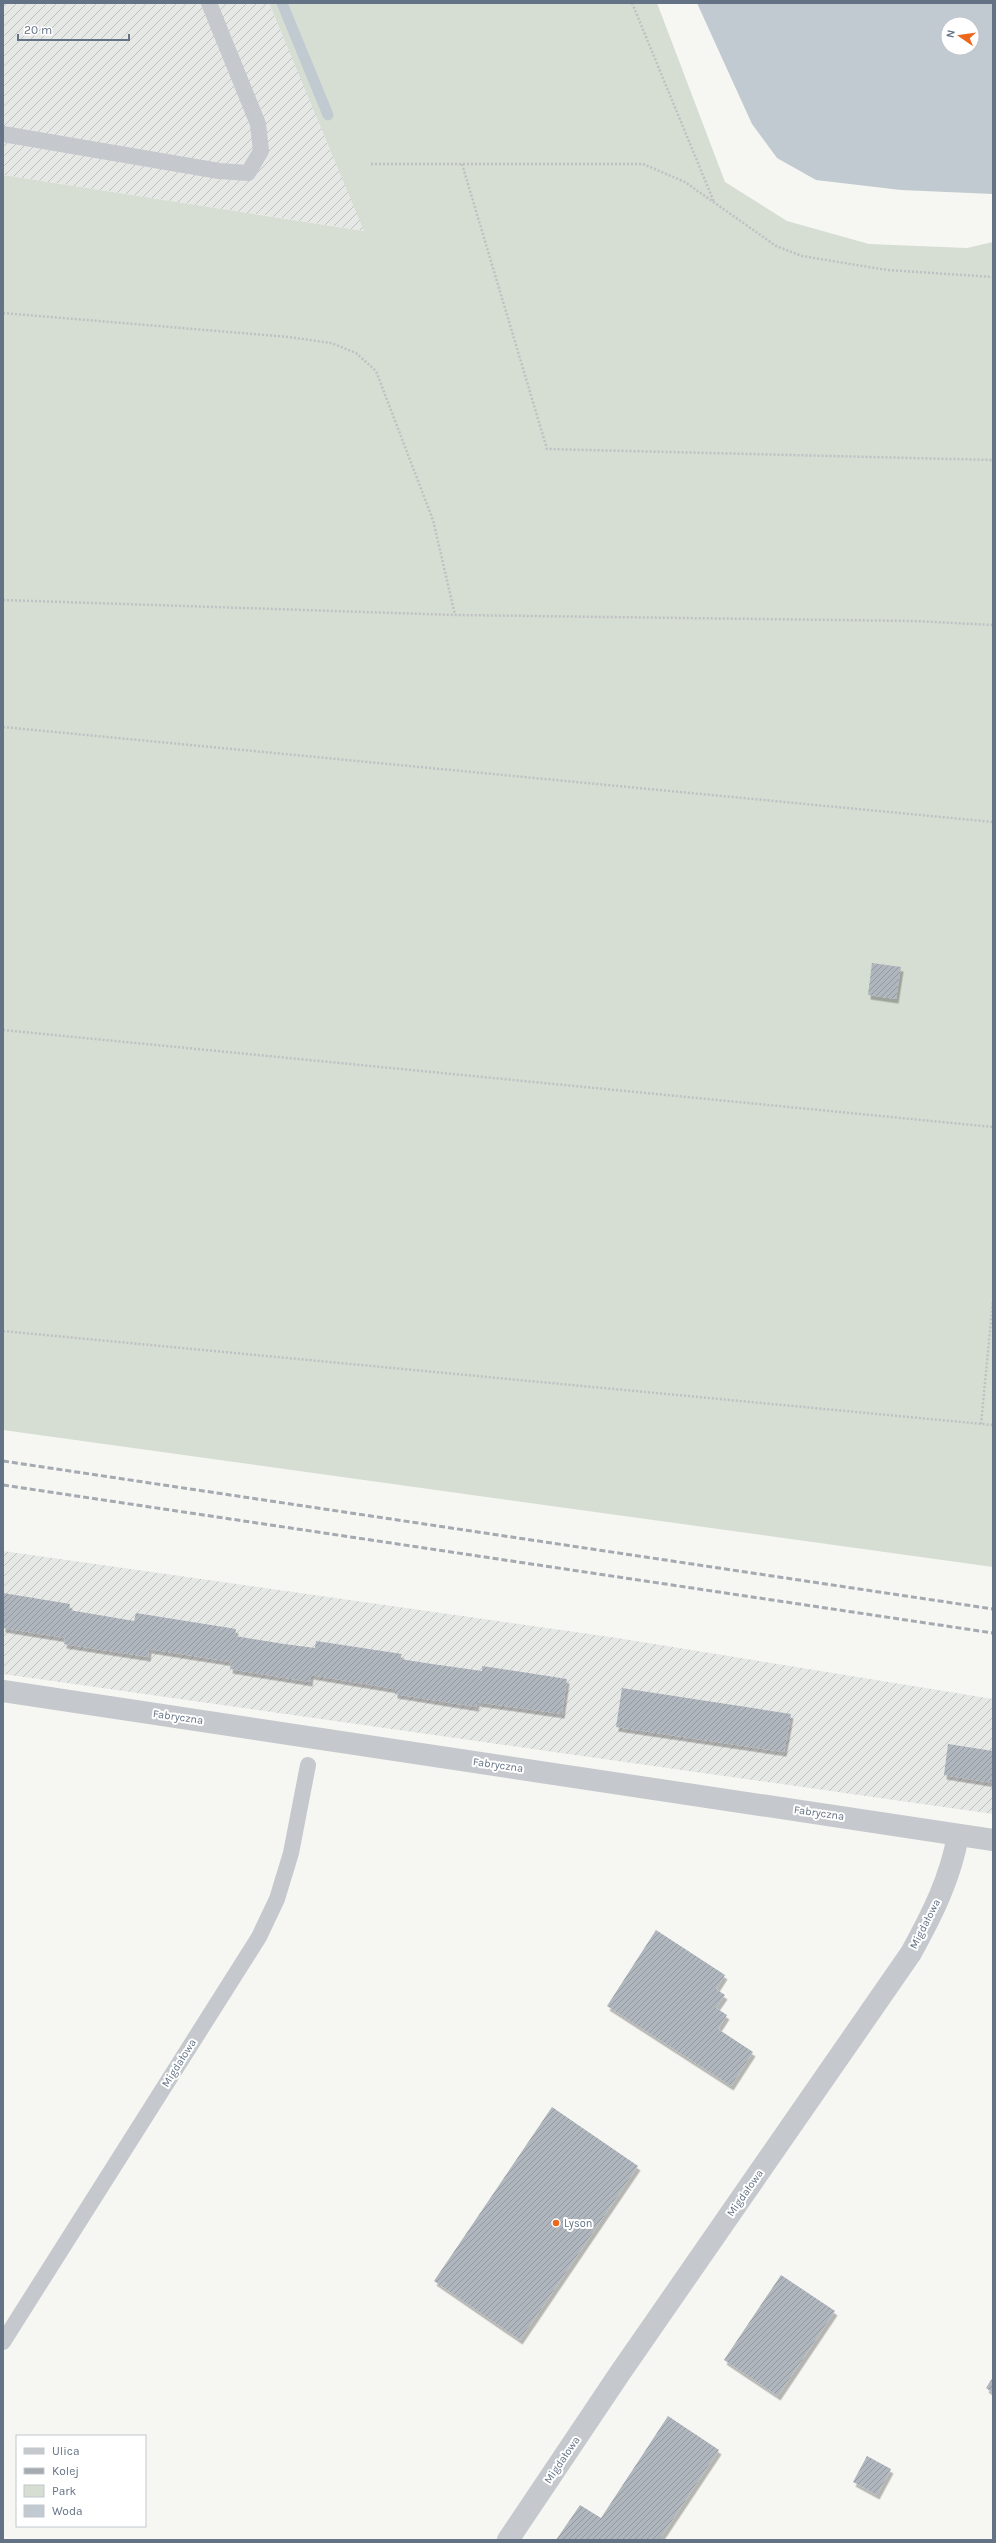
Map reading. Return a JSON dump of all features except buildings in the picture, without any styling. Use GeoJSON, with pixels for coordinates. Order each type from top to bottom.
{"type":"FeatureCollection","features":[{"type":"Feature","properties":{"kind":"street","name":"Fabryczna"},"geometry":{"type":"LineString","coordinates":[[3,1692],[993,1840]]}},
{"type":"Feature","properties":{"kind":"street","name":"Migdałowa"},"geometry":{"type":"LineString","coordinates":[[508,2540],[624,2366],[911,1953],[931,1916],[954,1862],[958,1835]]}},
{"type":"Feature","properties":{"kind":"lane"},"geometry":{"type":"LineString","coordinates":[[3,134],[219,172],[248,173],[261,152],[258,124],[209,3]]}},
{"type":"Feature","properties":{"kind":"lane","name":"Migdałowa"},"geometry":{"type":"LineString","coordinates":[[3,2342],[259,1937],[277,1899],[291,1853],[308,1764]]}},
{"type":"Feature","properties":{"kind":"path"},"geometry":{"type":"LineString","coordinates":[[632,3],[714,202]]}},
{"type":"Feature","properties":{"kind":"path"},"geometry":{"type":"LineString","coordinates":[[371,164],[643,164],[685,182],[776,246],[802,256],[887,270],[993,277]]}},
{"type":"Feature","properties":{"kind":"path"},"geometry":{"type":"LineString","coordinates":[[462,164],[547,449],[993,460]]}},
{"type":"Feature","properties":{"kind":"path"},"geometry":{"type":"LineString","coordinates":[[3,313],[289,337],[331,343],[356,353],[376,371],[433,520],[455,615]]}},
{"type":"Feature","properties":{"kind":"path"},"geometry":{"type":"LineString","coordinates":[[3,600],[455,615],[914,621],[993,625]]}},
{"type":"Feature","properties":{"kind":"path"},"geometry":{"type":"LineString","coordinates":[[3,727],[993,822]]}},
{"type":"Feature","properties":{"kind":"path"},"geometry":{"type":"LineString","coordinates":[[3,1030],[993,1127]]}},
{"type":"Feature","properties":{"kind":"path"},"geometry":{"type":"LineString","coordinates":[[981,1424],[993,1300]]}},
{"type":"Feature","properties":{"kind":"path"},"geometry":{"type":"LineString","coordinates":[[3,1331],[993,1425]]}},
{"type":"Feature","properties":{"kind":"shaded area"},"geometry":{"type":"Polygon","coordinates":[[[3,3],[269,3],[365,231],[3,175],[3,3]]]}},
{"type":"Feature","properties":{"kind":"shaded area"},"geometry":{"type":"Polygon","coordinates":[[[3,1551],[617,1638],[993,1699],[993,1814],[3,1674],[3,1551]]]}},
{"type":"Feature","properties":{"kind":"green space"},"geometry":{"type":"Polygon","coordinates":[[[269,3],[657,3],[725,182],[787,221],[869,244],[967,248],[993,242],[993,1567],[3,1430],[3,175],[364,231],[269,3]]]}},
{"type":"Feature","properties":{"kind":"water"},"geometry":{"type":"Polygon","coordinates":[[[697,3],[993,3],[993,194],[901,190],[816,180],[777,158],[752,124],[697,3]]]}},
{"type":"Feature","properties":{"kind":"waterway"},"geometry":{"type":"LineString","coordinates":[[282,3],[328,115]]}},
{"type":"Feature","properties":{"kind":"railway"},"geometry":{"type":"LineString","coordinates":[[3,1461],[993,1609]]}},
{"type":"Feature","properties":{"kind":"railway"},"geometry":{"type":"LineString","coordinates":[[3,1485],[993,1633]]}},
{"type":"Feature","properties":{"kind":"place","name":"Lyson"},"geometry":{"type":"Point","coordinates":[556,2223]}}]}
